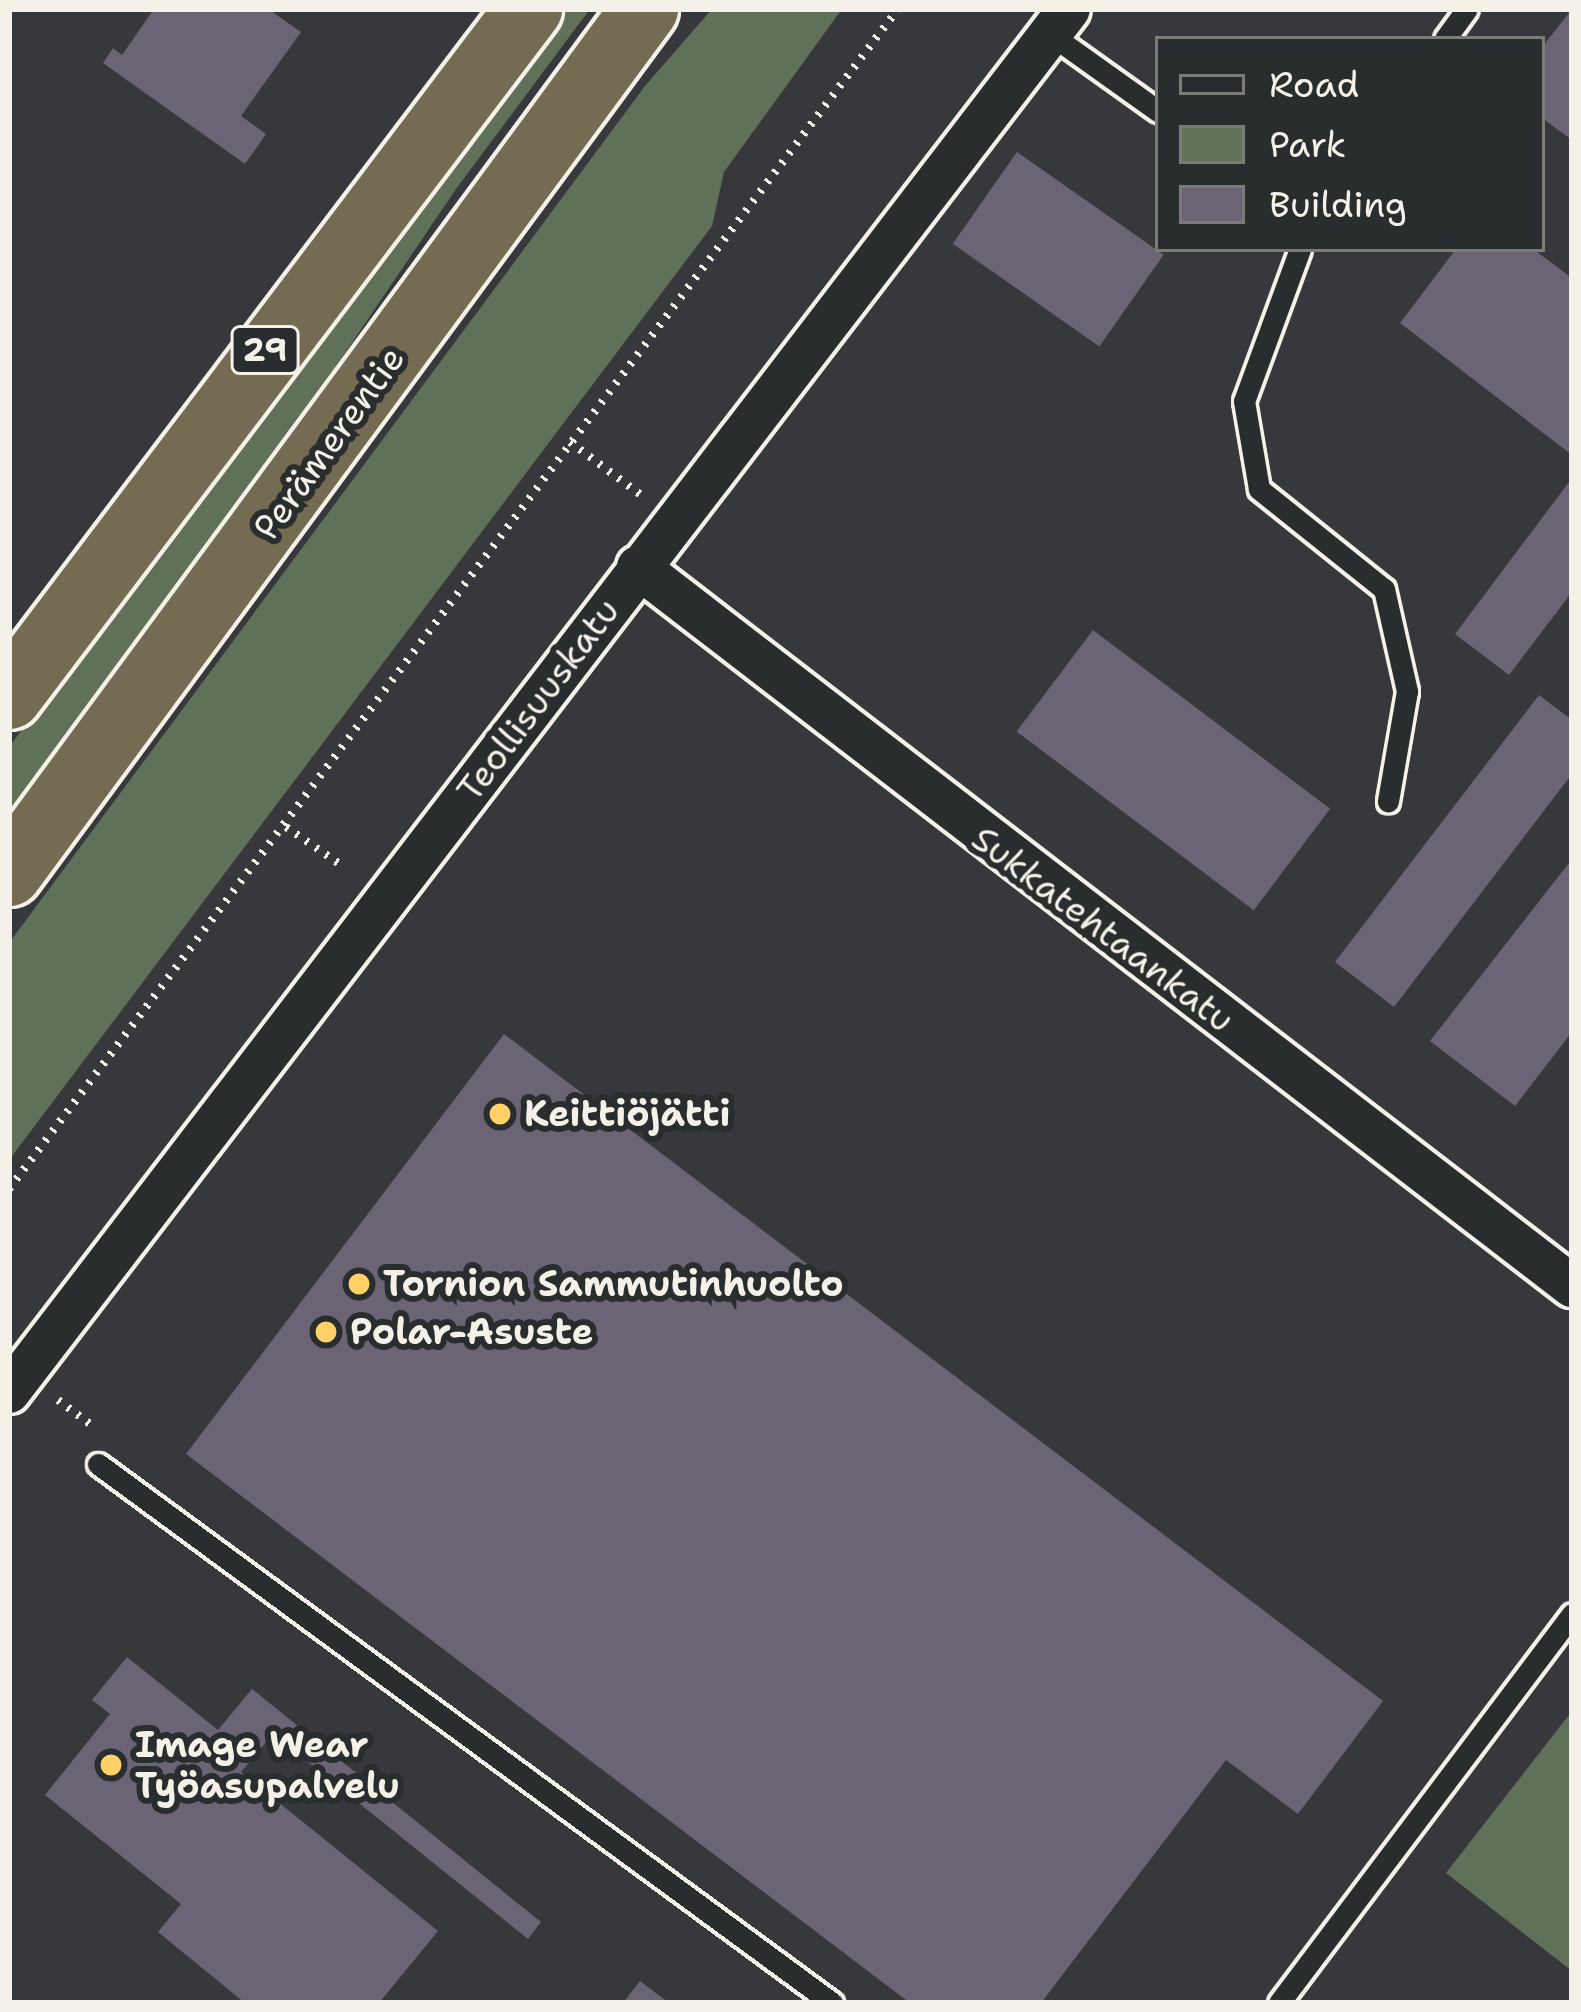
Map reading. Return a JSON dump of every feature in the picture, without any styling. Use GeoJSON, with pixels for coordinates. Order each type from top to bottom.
{"type":"FeatureCollection","features":[{"type":"Feature","properties":{"kind":"highway","name":"29"},"geometry":{"type":"LineString","coordinates":[[9,696],[529,9]]}},
{"type":"Feature","properties":{"kind":"highway","name":"Perämerentie"},"geometry":{"type":"LineString","coordinates":[[9,873],[645,9]]}},
{"type":"Feature","properties":{"kind":"street","name":"Teollisuuskatu"},"geometry":{"type":"LineString","coordinates":[[9,1392],[1060,21]]}},
{"type":"Feature","properties":{"kind":"street","name":"Sukkatehtaankatu"},"geometry":{"type":"LineString","coordinates":[[638,567],[1572,1286]]}},
{"type":"Feature","properties":{"kind":"lane"},"geometry":{"type":"LineString","coordinates":[[1447,36],[1467,9]]}},
{"type":"Feature","properties":{"kind":"lane"},"geometry":{"type":"LineString","coordinates":[[1060,21],[1155,108]]}},
{"type":"Feature","properties":{"kind":"lane"},"geometry":{"type":"LineString","coordinates":[[1299,252],[1244,400],[1259,489],[1384,589],[1407,691],[1388,801]]}},
{"type":"Feature","properties":{"kind":"lane"},"geometry":{"type":"LineString","coordinates":[[98,1464],[832,2003]]}},
{"type":"Feature","properties":{"kind":"lane"},"geometry":{"type":"LineString","coordinates":[[1279,2003],[1572,1614]]}},
{"type":"Feature","properties":{"kind":"path"},"geometry":{"type":"LineString","coordinates":[[9,1189],[898,9]]}},
{"type":"Feature","properties":{"kind":"path"},"geometry":{"type":"LineString","coordinates":[[570,442],[677,521]]}},
{"type":"Feature","properties":{"kind":"path"},"geometry":{"type":"LineString","coordinates":[[286,827],[344,867]]}},
{"type":"Feature","properties":{"kind":"path"},"geometry":{"type":"LineString","coordinates":[[52,1396],[99,1430]]}},
{"type":"Feature","properties":{"kind":"green space"},"geometry":{"type":"Polygon","coordinates":[[[562,9],[590,9],[456,189],[241,507],[9,818],[9,747],[562,9]]]}},
{"type":"Feature","properties":{"kind":"green space"},"geometry":{"type":"Polygon","coordinates":[[[712,9],[842,9],[724,172],[712,226],[9,1160],[9,943],[645,86],[712,9]]]}},
{"type":"Feature","properties":{"kind":"green space"},"geometry":{"type":"Polygon","coordinates":[[[1572,1711],[1572,1971],[1446,1873],[1572,1711]]]}},
{"type":"Feature","properties":{"kind":"building"},"geometry":{"type":"Polygon","coordinates":[[[154,9],[268,9],[301,32],[241,116],[266,134],[245,164],[103,63],[113,48],[122,55],[154,9]]]}},
{"type":"Feature","properties":{"kind":"building"},"geometry":{"type":"Polygon","coordinates":[[[1572,9],[1572,140],[1545,120],[1545,43],[1572,9]]]}},
{"type":"Feature","properties":{"kind":"building"},"geometry":{"type":"Polygon","coordinates":[[[1017,152],[1164,255],[1099,346],[953,244],[1017,152]]]}},
{"type":"Feature","properties":{"kind":"building"},"geometry":{"type":"Polygon","coordinates":[[[1454,252],[1537,252],[1572,278],[1572,455],[1400,323],[1454,252]]]}},
{"type":"Feature","properties":{"kind":"building"},"geometry":{"type":"Polygon","coordinates":[[[1572,478],[1572,592],[1509,675],[1455,634],[1572,478]]]}},
{"type":"Feature","properties":{"kind":"building"},"geometry":{"type":"Polygon","coordinates":[[[1093,630],[1330,809],[1254,910],[1017,731],[1093,630]]]}},
{"type":"Feature","properties":{"kind":"building"},"geometry":{"type":"Polygon","coordinates":[[[1539,695],[1572,720],[1572,774],[1394,1007],[1335,962],[1539,695]]]}},
{"type":"Feature","properties":{"kind":"building"},"geometry":{"type":"Polygon","coordinates":[[[1572,859],[1572,1032],[1515,1106],[1430,1041],[1572,859]]]}},
{"type":"Feature","properties":{"kind":"building"},"geometry":{"type":"Polygon","coordinates":[[[504,1034],[1383,1701],[1298,1814],[1226,1760],[1041,2003],[910,2003],[186,1454],[504,1034]]]}},
{"type":"Feature","properties":{"kind":"building"},"geometry":{"type":"Polygon","coordinates":[[[127,1657],[218,1730],[252,1689],[541,1922],[528,1939],[273,1734],[241,1772],[438,1931],[379,2003],[245,2003],[158,1932],[181,1904],[45,1795],[110,1714],[92,1700],[127,1657]]]}},
{"type":"Feature","properties":{"kind":"building"},"geometry":{"type":"Polygon","coordinates":[[[640,1981],[669,2003],[623,2003],[640,1981]]]}},
{"type":"Feature","properties":{"kind":"place","name":"Keittiöjätti"},"geometry":{"type":"Point","coordinates":[500,1114]}},
{"type":"Feature","properties":{"kind":"place","name":"Tornion Sammutinhuolto"},"geometry":{"type":"Point","coordinates":[359,1284]}},
{"type":"Feature","properties":{"kind":"place","name":"Polar-Asuste"},"geometry":{"type":"Point","coordinates":[326,1332]}},
{"type":"Feature","properties":{"kind":"place","name":"Image Wear Työasupalvelu"},"geometry":{"type":"Point","coordinates":[111,1765]}}]}
